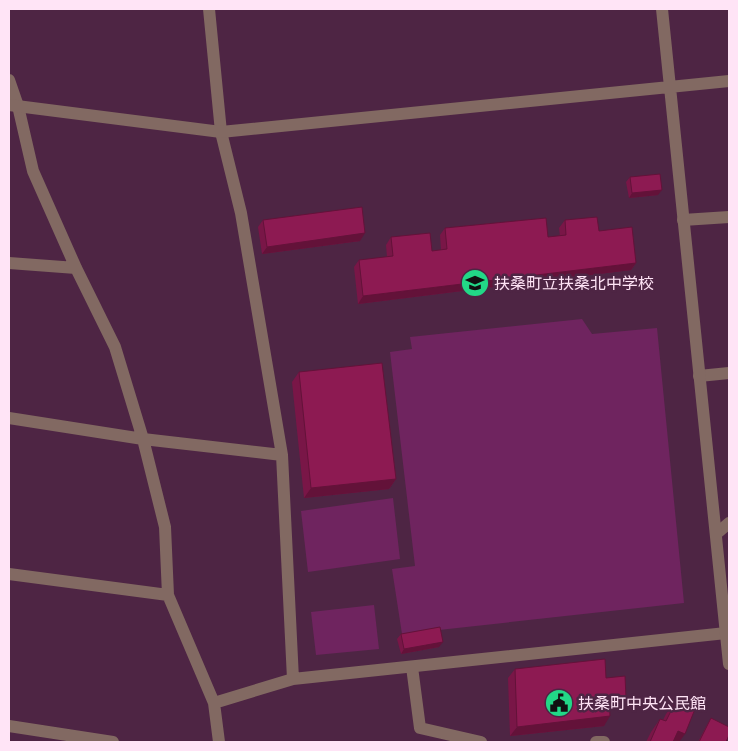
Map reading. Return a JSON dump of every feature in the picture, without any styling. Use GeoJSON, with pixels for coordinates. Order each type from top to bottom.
{"type":"FeatureCollection","features":[{"type":"Feature","properties":{"kind":"street"},"geometry":{"type":"LineString","coordinates":[[209,9],[221,132],[241,212],[282,455],[293,679]]}},
{"type":"Feature","properties":{"kind":"street"},"geometry":{"type":"LineString","coordinates":[[662,9],[729,664]]}},
{"type":"Feature","properties":{"kind":"street"},"geometry":{"type":"LineString","coordinates":[[9,80],[13,105],[33,171],[76,268],[115,347],[143,440],[165,527],[168,595],[214,703],[219,742]]}},
{"type":"Feature","properties":{"kind":"street"},"geometry":{"type":"LineString","coordinates":[[13,105],[221,132],[729,81]]}},
{"type":"Feature","properties":{"kind":"street"},"geometry":{"type":"LineString","coordinates":[[684,220],[729,217]]}},
{"type":"Feature","properties":{"kind":"street"},"geometry":{"type":"LineString","coordinates":[[9,263],[76,268]]}},
{"type":"Feature","properties":{"kind":"street"},"geometry":{"type":"LineString","coordinates":[[699,376],[729,373]]}},
{"type":"Feature","properties":{"kind":"street"},"geometry":{"type":"LineString","coordinates":[[9,418],[143,440],[282,455]]}},
{"type":"Feature","properties":{"kind":"street"},"geometry":{"type":"LineString","coordinates":[[716,534],[729,523]]}},
{"type":"Feature","properties":{"kind":"street"},"geometry":{"type":"LineString","coordinates":[[9,574],[168,595]]}},
{"type":"Feature","properties":{"kind":"street"},"geometry":{"type":"LineString","coordinates":[[214,703],[293,679],[726,634]]}},
{"type":"Feature","properties":{"kind":"street"},"geometry":{"type":"LineString","coordinates":[[412,667],[420,728],[481,742]]}},
{"type":"Feature","properties":{"kind":"street"},"geometry":{"type":"LineString","coordinates":[[9,726],[114,742]]}},
{"type":"Feature","properties":{"kind":"street"},"geometry":{"type":"LineString","coordinates":[[596,742],[604,742]]}},
{"type":"Feature","properties":{"kind":"shaded area"},"geometry":{"type":"Polygon","coordinates":[[[582,319],[592,334],[657,328],[684,603],[402,634],[392,569],[415,566],[390,352],[412,349],[410,337],[582,319]]]}},
{"type":"Feature","properties":{"kind":"shaded area"},"geometry":{"type":"Polygon","coordinates":[[[393,498],[400,559],[308,572],[301,511],[393,498]]]}},
{"type":"Feature","properties":{"kind":"shaded area"},"geometry":{"type":"Polygon","coordinates":[[[374,605],[379,649],[316,655],[311,612],[374,605]]]}},
{"type":"Feature","properties":{"kind":"building"},"geometry":{"type":"Polygon","coordinates":[[[660,174],[662,190],[632,193],[630,177],[660,174]]]}},
{"type":"Feature","properties":{"kind":"building"},"geometry":{"type":"Polygon","coordinates":[[[362,207],[365,233],[267,247],[263,220],[362,207]]]}},
{"type":"Feature","properties":{"kind":"building"},"geometry":{"type":"Polygon","coordinates":[[[597,217],[599,231],[632,227],[636,263],[363,296],[359,260],[393,256],[391,237],[430,233],[432,251],[447,249],[445,228],[546,218],[548,237],[566,235],[565,220],[597,217]]]}},
{"type":"Feature","properties":{"kind":"building"},"geometry":{"type":"Polygon","coordinates":[[[382,363],[396,479],[311,488],[299,372],[382,363]]]}},
{"type":"Feature","properties":{"kind":"building"},"geometry":{"type":"Polygon","coordinates":[[[440,627],[443,642],[404,649],[401,634],[440,627]]]}},
{"type":"Feature","properties":{"kind":"building"},"geometry":{"type":"Polygon","coordinates":[[[605,659],[606,678],[625,676],[626,698],[609,699],[610,716],[517,727],[515,669],[605,659]]]}},
{"type":"Feature","properties":{"kind":"building"},"geometry":{"type":"Polygon","coordinates":[[[676,701],[695,709],[685,734],[678,731],[673,742],[650,742],[660,719],[666,721],[676,701]]]}},
{"type":"Feature","properties":{"kind":"building"},"geometry":{"type":"Polygon","coordinates":[[[711,718],[729,727],[729,735],[726,742],[699,742],[711,718]]]}},
{"type":"Feature","properties":{"kind":"place","name":"扶桑町立扶桑北中学校"},"geometry":{"type":"Point","coordinates":[475,283]}},
{"type":"Feature","properties":{"kind":"place","name":"扶桑町中央公民館"},"geometry":{"type":"Point","coordinates":[559,703]}}]}
